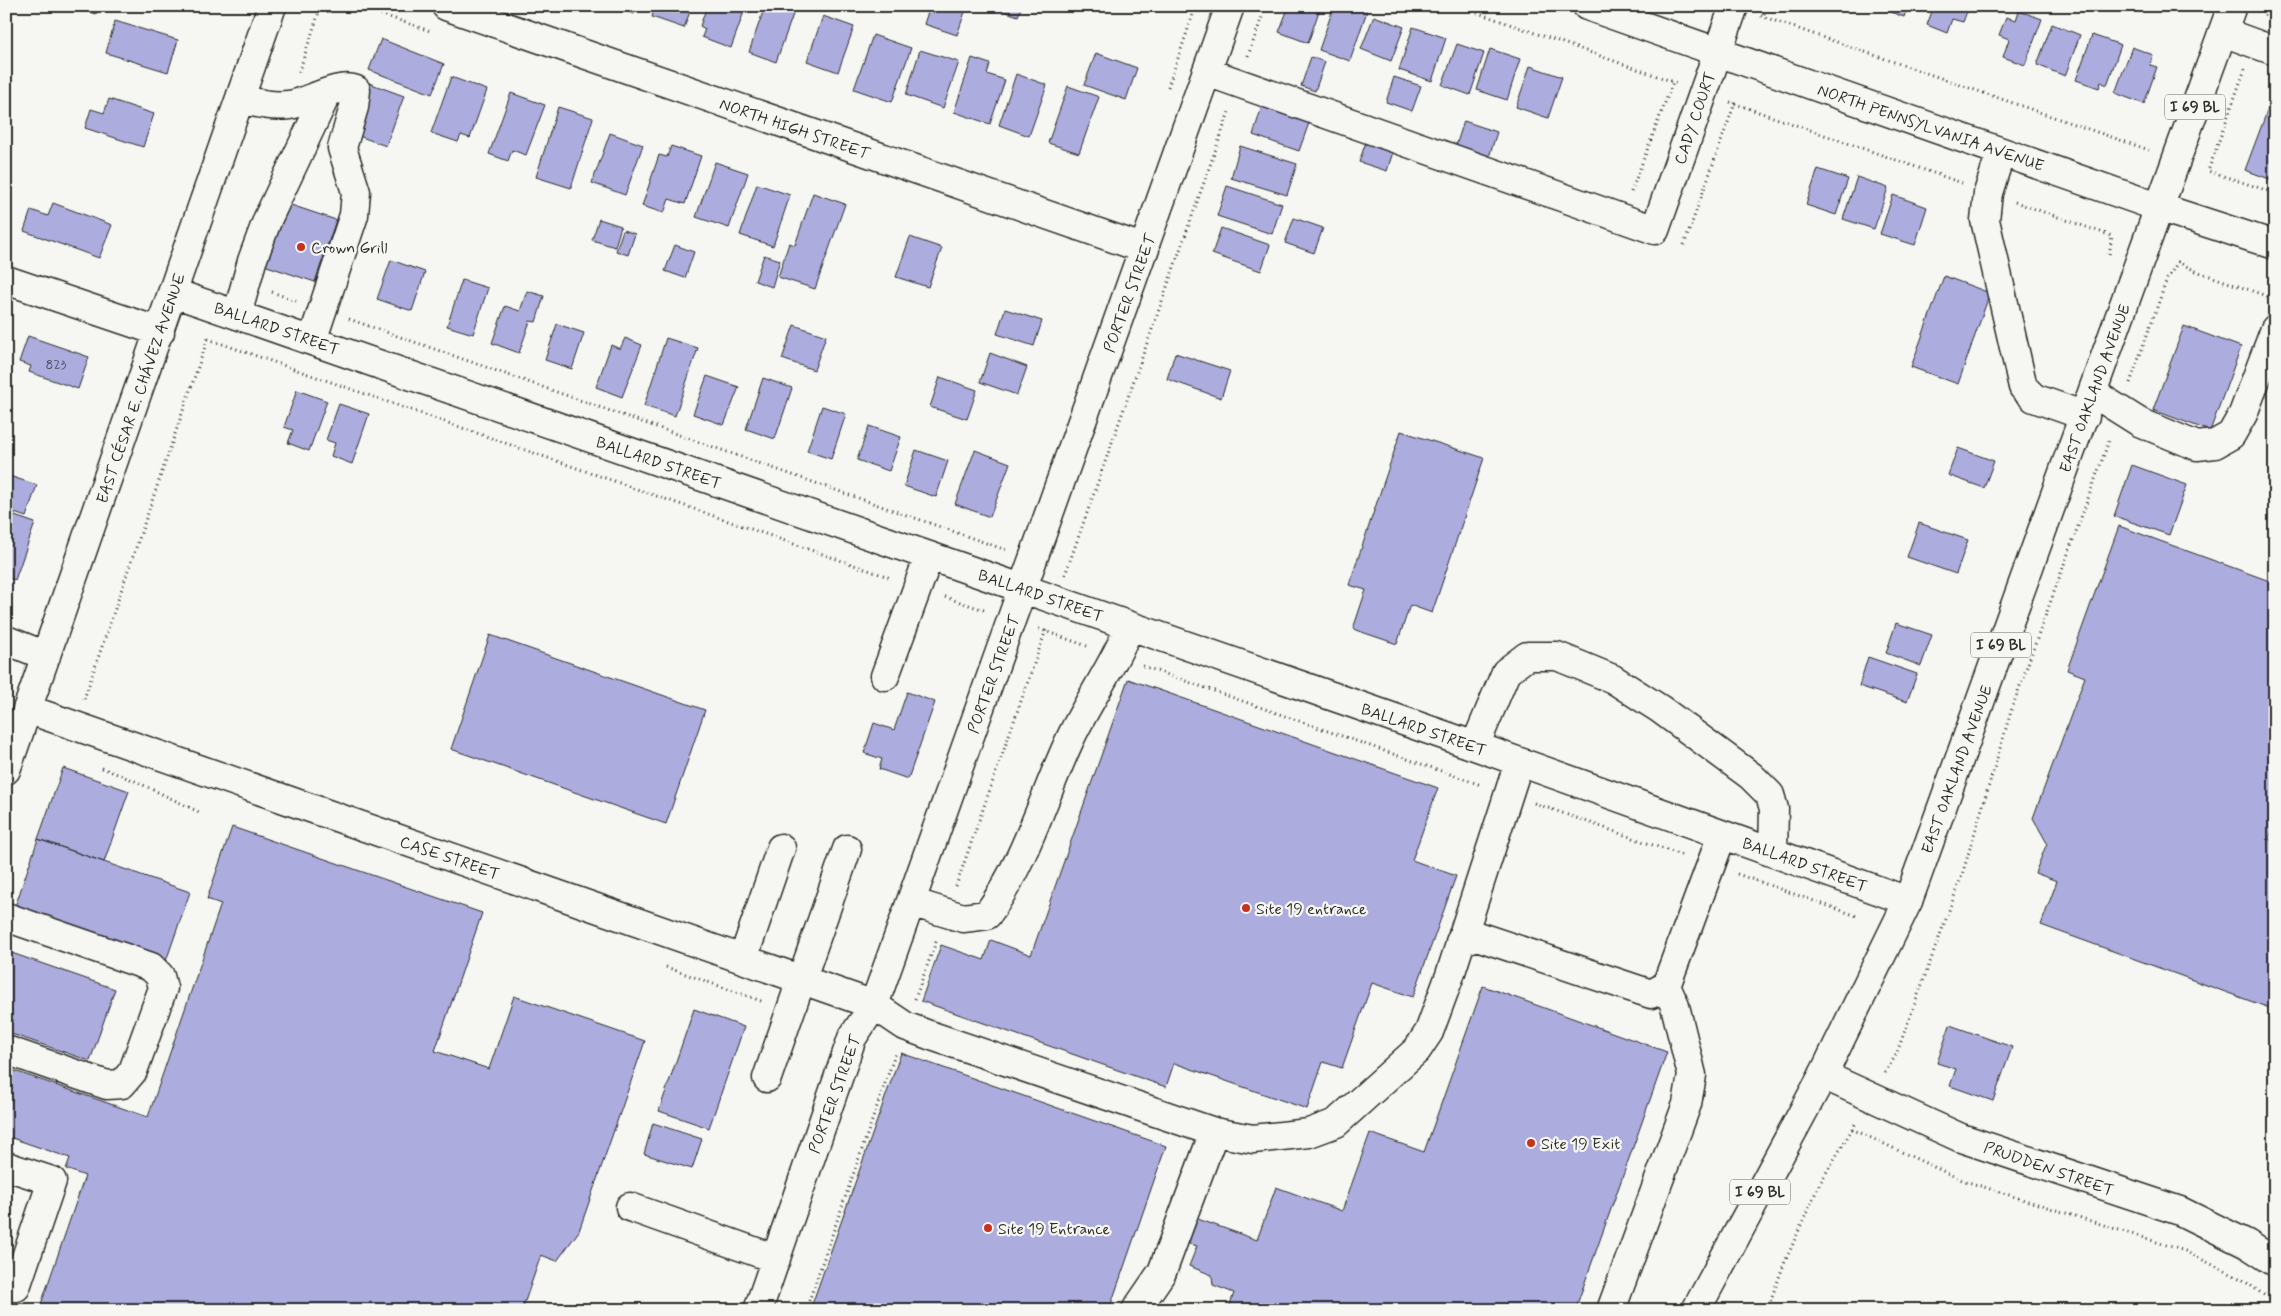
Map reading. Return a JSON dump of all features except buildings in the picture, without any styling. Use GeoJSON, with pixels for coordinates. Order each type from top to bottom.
{"type":"FeatureCollection","features":[{"type":"Feature","properties":{"kind":"street","name":"EAST CÉSAR E. CHÁVEZ AVENUE"},"geometry":{"type":"LineString","coordinates":[[8,756],[27,709],[174,293],[272,6]]}},
{"type":"Feature","properties":{"kind":"street","name":"NORTH HIGH STREET"},"geometry":{"type":"LineString","coordinates":[[446,6],[1145,249]]}},
{"type":"Feature","properties":{"kind":"street","name":"PORTER STREET"},"geometry":{"type":"LineString","coordinates":[[758,1310],[852,1038],[874,1005],[1145,249],[1230,6]]}},
{"type":"Feature","properties":{"kind":"street","name":"NORTH PENNSYLVANIA AVENUE"},"geometry":{"type":"LineString","coordinates":[[1587,6],[2158,207],[2275,245]]}},
{"type":"Feature","properties":{"kind":"street","name":"EAST OAKLAND AVENUE"},"geometry":{"type":"LineString","coordinates":[[1696,1310],[1823,1075],[1908,901],[2232,6]]}},
{"type":"Feature","properties":{"kind":"street","name":"CADY COURT"},"geometry":{"type":"LineString","coordinates":[[1622,218],[1655,230],[1734,7]]}},
{"type":"Feature","properties":{"kind":"street"},"geometry":{"type":"LineString","coordinates":[[2223,32],[2265,48]]}},
{"type":"Feature","properties":{"kind":"street"},"geometry":{"type":"LineString","coordinates":[[1207,72],[1622,218]]}},
{"type":"Feature","properties":{"kind":"street"},"geometry":{"type":"LineString","coordinates":[[240,99],[270,107],[287,105],[343,88],[356,90],[354,106],[342,148],[356,192],[354,215],[312,341]]}},
{"type":"Feature","properties":{"kind":"street"},"geometry":{"type":"LineString","coordinates":[[228,312],[246,283],[268,218],[327,93]]}},
{"type":"Feature","properties":{"kind":"street"},"geometry":{"type":"LineString","coordinates":[[2001,152],[1988,192],[1985,220],[2022,387],[2034,398],[2089,404],[2120,410],[2139,422],[2197,446],[2216,444],[2231,434],[2243,414],[2275,329]]}},
{"type":"Feature","properties":{"kind":"street"},"geometry":{"type":"LineString","coordinates":[[6,280],[160,332]]}},
{"type":"Feature","properties":{"kind":"street","name":"BALLARD STREET"},"geometry":{"type":"LineString","coordinates":[[174,293],[1475,746],[1908,901]]}},
{"type":"Feature","properties":{"kind":"street"},"geometry":{"type":"LineString","coordinates":[[885,676],[929,556]]}},
{"type":"Feature","properties":{"kind":"street"},"geometry":{"type":"LineString","coordinates":[[911,902],[963,918],[987,915],[1002,894],[1040,813],[1073,734],[1117,657],[1130,626]]}},
{"type":"Feature","properties":{"kind":"street"},"geometry":{"type":"LineString","coordinates":[[6,640],[46,656]]}},
{"type":"Feature","properties":{"kind":"street"},"geometry":{"type":"LineString","coordinates":[[1475,746],[1506,672],[1527,656],[1557,656],[1613,680],[1637,694],[1751,776],[1770,796],[1774,809],[1773,852]]}},
{"type":"Feature","properties":{"kind":"street","name":"CASE STREET"},"geometry":{"type":"LineString","coordinates":[[27,709],[874,1005],[906,1026],[1214,1132],[1253,1139],[1309,1133],[1336,1122],[1417,1050],[1429,1032],[1519,762]]}},
{"type":"Feature","properties":{"kind":"street"},"geometry":{"type":"LineString","coordinates":[[1460,942],[1478,936],[1651,994],[1666,986],[1722,835]]}},
{"type":"Feature","properties":{"kind":"street"},"geometry":{"type":"LineString","coordinates":[[743,959],[781,848]]}},
{"type":"Feature","properties":{"kind":"street"},"geometry":{"type":"LineString","coordinates":[[767,1078],[847,849]]}},
{"type":"Feature","properties":{"kind":"street"},"geometry":{"type":"LineString","coordinates":[[6,917],[151,967],[160,976],[162,988],[134,1071],[122,1084],[107,1084],[6,1050]]}},
{"type":"Feature","properties":{"kind":"street"},"geometry":{"type":"LineString","coordinates":[[1611,1310],[1687,1104],[1692,1075],[1675,1006],[1666,986]]}},
{"type":"Feature","properties":{"kind":"street","name":"PRUDDEN STREET"},"geometry":{"type":"LineString","coordinates":[[1823,1075],[1961,1138],[2180,1211],[2247,1244],[2275,1262]]}},
{"type":"Feature","properties":{"kind":"street"},"geometry":{"type":"LineString","coordinates":[[1136,1310],[1162,1272],[1214,1132]]}},
{"type":"Feature","properties":{"kind":"street"},"geometry":{"type":"LineString","coordinates":[[6,1166],[52,1181],[16,1287],[6,1284]]}},
{"type":"Feature","properties":{"kind":"street"},"geometry":{"type":"LineString","coordinates":[[630,1207],[776,1259]]}},
{"type":"Feature","properties":{"kind":"path"},"geometry":{"type":"LineString","coordinates":[[287,105],[321,6]]}},
{"type":"Feature","properties":{"kind":"path"},"geometry":{"type":"LineString","coordinates":[[809,1301],[1266,6]]}},
{"type":"Feature","properties":{"kind":"path"},"geometry":{"type":"LineString","coordinates":[[1458,6],[2112,236],[2106,265]]}},
{"type":"Feature","properties":{"kind":"path"},"geometry":{"type":"LineString","coordinates":[[1763,17],[1767,6]]}},
{"type":"Feature","properties":{"kind":"path"},"geometry":{"type":"LineString","coordinates":[[2268,6],[2265,48],[2208,171],[2275,193]]}},
{"type":"Feature","properties":{"kind":"path"},"geometry":{"type":"LineString","coordinates":[[1734,7],[2148,152]]}},
{"type":"Feature","properties":{"kind":"path"},"geometry":{"type":"LineString","coordinates":[[1622,218],[1673,82]]}},
{"type":"Feature","properties":{"kind":"path"},"geometry":{"type":"LineString","coordinates":[[1684,245],[1735,104]]}},
{"type":"Feature","properties":{"kind":"path"},"geometry":{"type":"LineString","coordinates":[[1767,1310],[1784,1264],[1819,1185],[1896,1054],[1959,884],[2013,705],[2168,279],[2178,262],[2196,271],[2275,299]]}},
{"type":"Feature","properties":{"kind":"path"},"geometry":{"type":"LineString","coordinates":[[246,283],[1067,570]]}},
{"type":"Feature","properties":{"kind":"path"},"geometry":{"type":"LineString","coordinates":[[73,726],[228,312]]}},
{"type":"Feature","properties":{"kind":"path"},"geometry":{"type":"LineString","coordinates":[[99,767],[135,780],[199,812]]}},
{"type":"Feature","properties":{"kind":"path"},"geometry":{"type":"LineString","coordinates":[[666,968],[790,1011]]}},
{"type":"Feature","properties":{"kind":"path"},"geometry":{"type":"LineString","coordinates":[[1852,1129],[1962,1180],[2185,1251],[2242,1280],[2275,1303]]}},
{"type":"Feature","properties":{"kind":"path"},"geometry":{"type":"LineString","coordinates":[[1663,1310],[1672,1293]]}},
{"type":"Feature","properties":{"kind":"place","name":"Crown Grill"},"geometry":{"type":"Point","coordinates":[301,247]}},
{"type":"Feature","properties":{"kind":"place","name":"Site 19 entrance"},"geometry":{"type":"Point","coordinates":[1246,908]}},
{"type":"Feature","properties":{"kind":"place","name":"Site 19 Exit"},"geometry":{"type":"Point","coordinates":[1531,1143]}},
{"type":"Feature","properties":{"kind":"place","name":"Site 19 Entrance"},"geometry":{"type":"Point","coordinates":[988,1228]}}]}
